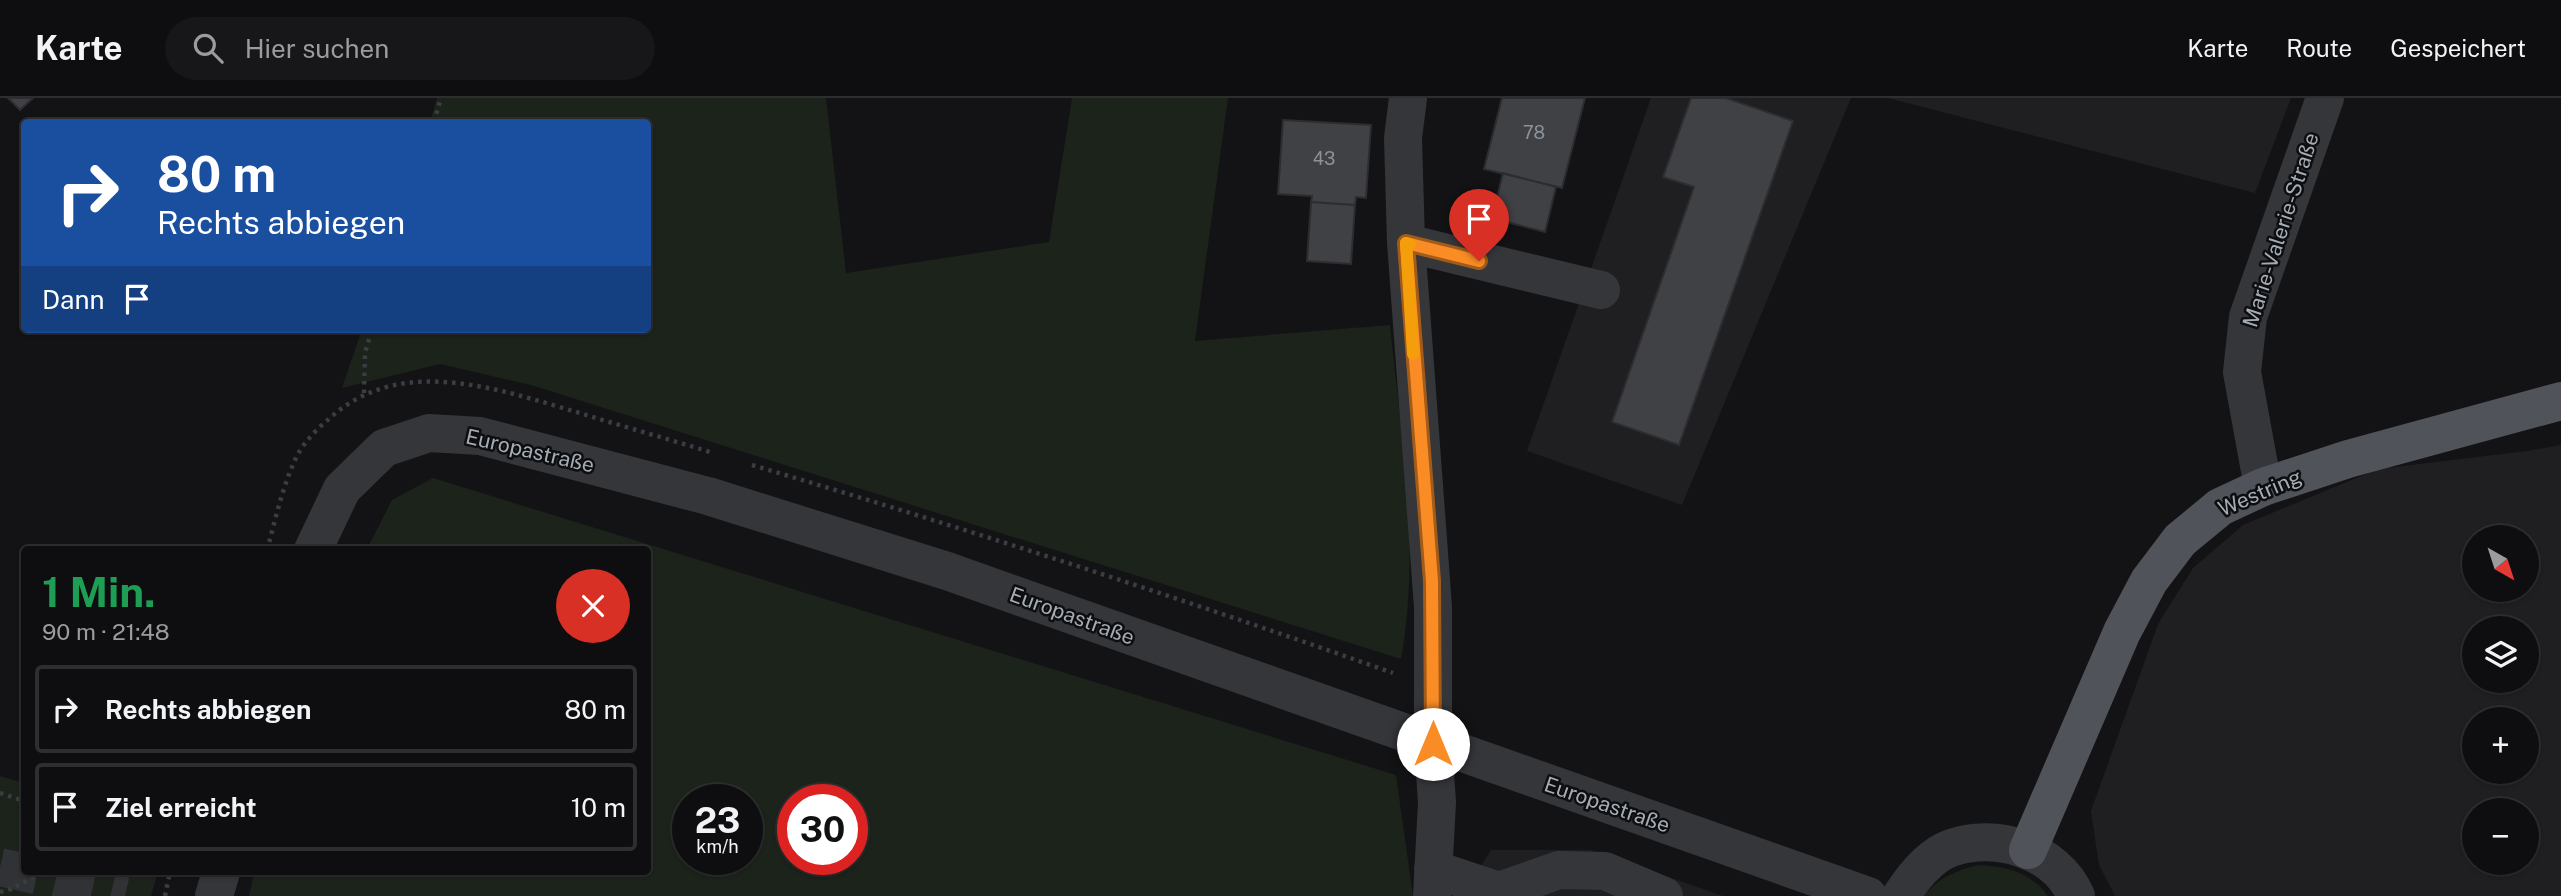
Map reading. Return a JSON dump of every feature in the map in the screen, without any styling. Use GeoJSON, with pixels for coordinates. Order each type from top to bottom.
{"type":"FeatureCollection","features":[{"type":"Feature","properties":{"kind":"main road","name":"Westring"},"geometry":{"type":"LineString","coordinates":[[2028,850],[2122,632],[2148,581],[2180,540],[2220,507],[2263,487],[2348,459],[2561,401]]}},
{"type":"Feature","properties":{"kind":"street"},"geometry":{"type":"LineString","coordinates":[[1408,98],[1403,138],[1406,243],[1432,581],[1433,744],[1437,802],[1433,883],[1499,894],[1559,870],[1605,871],[1664,896]]}},
{"type":"Feature","properties":{"kind":"street","name":"Marie-Valerie-Straße"},"geometry":{"type":"LineString","coordinates":[[2263,487],[2242,372],[2248,317],[2325,98]]}},
{"type":"Feature","properties":{"kind":"street"},"geometry":{"type":"LineString","coordinates":[[1406,243],[1601,290]]}},
{"type":"Feature","properties":{"kind":"street","name":"Europastraße"},"geometry":{"type":"LineString","coordinates":[[315,546],[342,489],[384,448],[429,433],[480,436],[708,496],[947,571],[1868,896]]}},
{"type":"Feature","properties":{"kind":"street"},"geometry":{"type":"LineString","coordinates":[[1901,896],[1917,872],[1950,849],[1989,841],[2028,850],[2055,867],[2076,896]]}},
{"type":"Feature","properties":{"kind":"street"},"geometry":{"type":"LineString","coordinates":[[214,896],[220,875]]}},
{"type":"Feature","properties":{"kind":"path"},"geometry":{"type":"LineString","coordinates":[[434,119],[441,98]]}},
{"type":"Feature","properties":{"kind":"path"},"geometry":{"type":"LineString","coordinates":[[364,393],[365,353],[371,333]]}},
{"type":"Feature","properties":{"kind":"path"},"geometry":{"type":"LineString","coordinates":[[0,793],[21,800]]}},
{"type":"Feature","properties":{"kind":"path"},"geometry":{"type":"LineString","coordinates":[[0,892],[37,875]]}},
{"type":"Feature","properties":{"kind":"path"},"geometry":{"type":"LineString","coordinates":[[164,896],[169,875]]}},
{"type":"Feature","properties":{"kind":"shaded area"},"geometry":{"type":"Polygon","coordinates":[[[437,98],[826,98],[846,273],[1049,242],[1072,98],[1228,98],[1195,341],[1390,325],[1404,450],[1409,534],[1407,617],[1401,659],[531,385],[440,364],[342,388],[361,333],[651,333],[651,119],[431,119],[437,98]]]}},
{"type":"Feature","properties":{"kind":"shaded area"},"geometry":{"type":"Polygon","coordinates":[[[1651,98],[1851,98],[1682,505],[1527,451],[1651,98]]]}},
{"type":"Feature","properties":{"kind":"shaded area"},"geometry":{"type":"Polygon","coordinates":[[[1888,98],[2291,98],[2255,193],[1888,98]]]}},
{"type":"Feature","properties":{"kind":"shaded area"},"geometry":{"type":"Polygon","coordinates":[[[2561,445],[2561,896],[2115,896],[2099,865],[2091,811],[2158,624],[2193,568],[2243,525],[2378,469],[2561,445]]]}},
{"type":"Feature","properties":{"kind":"shaded area"},"geometry":{"type":"Polygon","coordinates":[[[433,478],[1396,775],[1413,896],[249,896],[253,875],[651,875],[651,546],[369,546],[392,500],[433,478]]]}},
{"type":"Feature","properties":{"kind":"shaded area"},"geometry":{"type":"Polygon","coordinates":[[[0,776],[21,782],[21,875],[157,875],[151,896],[0,896],[0,776]]]}},
{"type":"Feature","properties":{"kind":"shaded area"},"geometry":{"type":"Polygon","coordinates":[[[1491,850],[1591,850],[1723,896],[1463,896],[1491,850]]]}},
{"type":"Feature","properties":{"kind":"shaded area"},"geometry":{"type":"Polygon","coordinates":[[[1977,865],[2017,872],[2034,881],[2048,896],[1924,896],[1935,884],[1948,876],[1977,865]]]}},
{"type":"Feature","properties":{"kind":"building"},"geometry":{"type":"Polygon","coordinates":[[[8,98],[33,98],[20,110],[8,98]]]}},
{"type":"Feature","properties":{"kind":"building"},"geometry":{"type":"Polygon","coordinates":[[[1502,98],[1585,98],[1562,188],[1484,169],[1502,98]]]}},
{"type":"Feature","properties":{"kind":"building"},"geometry":{"type":"Polygon","coordinates":[[[1691,98],[1726,98],[1793,121],[1679,445],[1612,422],[1694,187],[1663,177],[1691,98]]]}},
{"type":"Feature","properties":{"kind":"building"},"geometry":{"type":"Polygon","coordinates":[[[1283,120],[1371,125],[1366,198],[1356,197],[1355,205],[1311,202],[1312,196],[1278,194],[1283,120]]]}},
{"type":"Feature","properties":{"kind":"building"},"geometry":{"type":"Polygon","coordinates":[[[1503,173],[1556,187],[1545,232],[1492,218],[1503,173]]]}},
{"type":"Feature","properties":{"kind":"building"},"geometry":{"type":"Polygon","coordinates":[[[1311,202],[1355,205],[1351,264],[1307,261],[1311,202]]]}},
{"type":"Feature","properties":{"kind":"tunnel"},"geometry":{"type":"LineString","coordinates":[[0,867],[21,872]]}},
{"type":"Feature","properties":{"kind":"tunnel"},"geometry":{"type":"LineString","coordinates":[[34,875],[125,896]]}},
{"type":"Feature","properties":{"kind":"slow traffic"},"geometry":{"type":"LineString","coordinates":[[1410,244],[1406,243],[1413,354]]}},
{"type":"Feature","properties":{"kind":"route"},"geometry":{"type":"LineString","coordinates":[[1433,744],[1432,581],[1406,243],[1479,261]]}}]}
